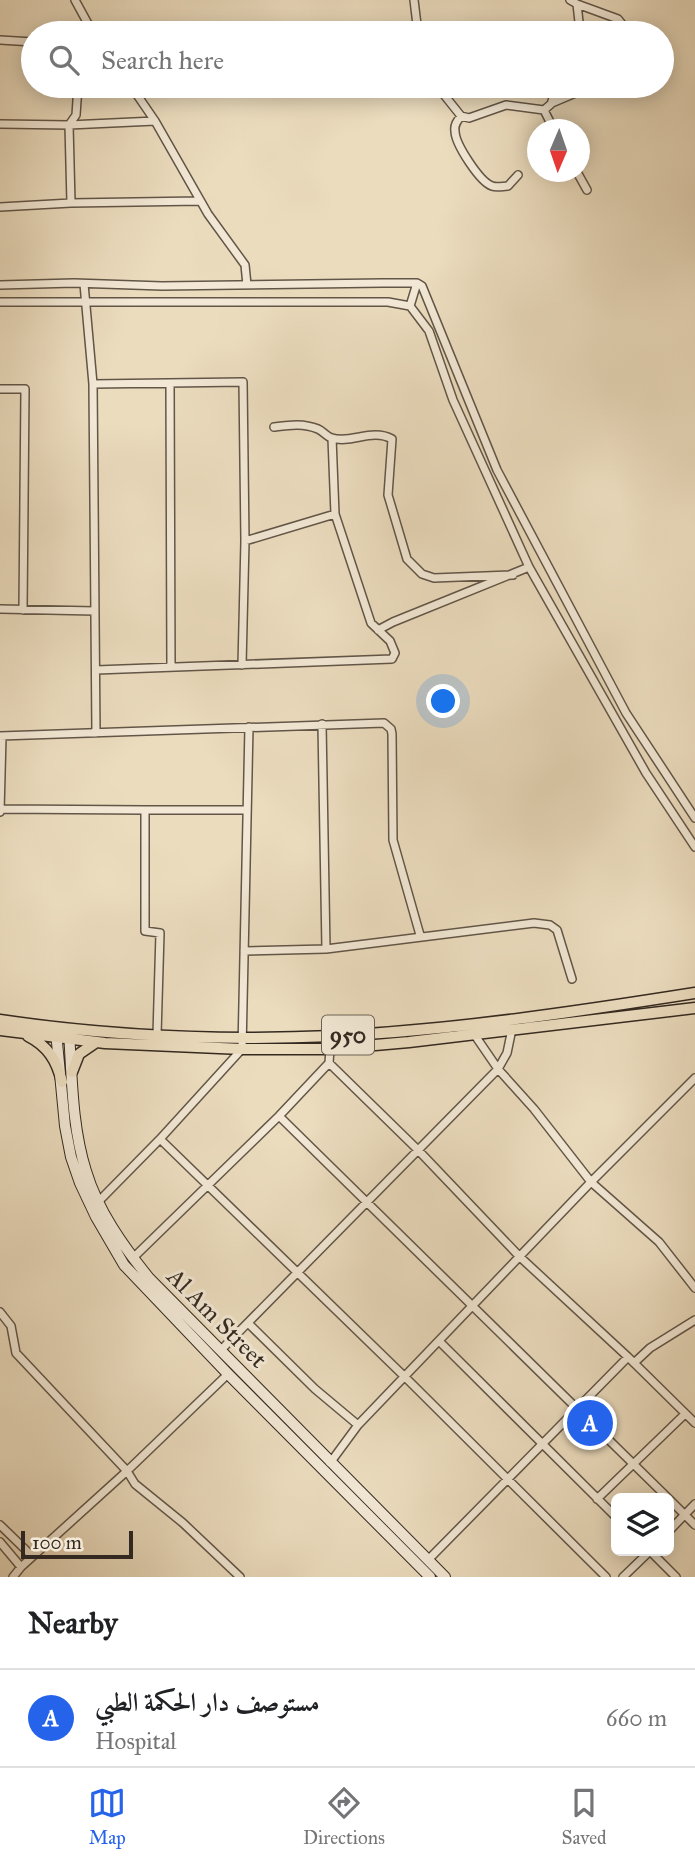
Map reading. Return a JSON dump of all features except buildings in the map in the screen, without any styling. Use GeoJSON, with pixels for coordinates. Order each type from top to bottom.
{"type":"FeatureCollection","features":[{"type":"Feature","properties":{"kind":"main road","name":"950"},"geometry":{"type":"LineString","coordinates":[[69,1035],[157,1035],[330,1049],[695,993]]}},
{"type":"Feature","properties":{"kind":"main road","name":"950"},"geometry":{"type":"LineString","coordinates":[[0,1020],[105,1043],[242,1043],[512,1029],[695,1008]]}},
{"type":"Feature","properties":{"kind":"main road","name":"950"},"geometry":{"type":"LineString","coordinates":[[0,1030],[22,1034],[56,1033]]}},
{"type":"Feature","properties":{"kind":"main road","name":"Al Am Street"},"geometry":{"type":"LineString","coordinates":[[56,1033],[65,1125],[71,1157],[80,1184],[106,1238],[124,1265],[430,1577]]}},
{"type":"Feature","properties":{"kind":"main road"},"geometry":{"type":"LineString","coordinates":[[22,1034],[37,1041],[50,1052],[58,1066],[62,1082]]}},
{"type":"Feature","properties":{"kind":"main road","name":"Al Am Street"},"geometry":{"type":"LineString","coordinates":[[69,1035],[78,1138],[86,1173],[113,1229],[132,1258],[220,1351],[445,1577]]}},
{"type":"Feature","properties":{"kind":"main road"},"geometry":{"type":"LineString","coordinates":[[72,1072],[74,1062],[86,1047],[105,1043]]}},
{"type":"Feature","properties":{"kind":"street"},"geometry":{"type":"LineString","coordinates":[[75,0],[86,21]]}},
{"type":"Feature","properties":{"kind":"street"},"geometry":{"type":"LineString","coordinates":[[416,1],[417,21]]}},
{"type":"Feature","properties":{"kind":"street"},"geometry":{"type":"LineString","coordinates":[[573,2],[579,21]]}},
{"type":"Feature","properties":{"kind":"street"},"geometry":{"type":"LineString","coordinates":[[573,2],[620,21]]}},
{"type":"Feature","properties":{"kind":"street"},"geometry":{"type":"LineString","coordinates":[[0,40],[21,41]]}},
{"type":"Feature","properties":{"kind":"street"},"geometry":{"type":"LineString","coordinates":[[71,202],[69,125],[76,115],[77,98]]}},
{"type":"Feature","properties":{"kind":"street"},"geometry":{"type":"LineString","coordinates":[[139,98],[200,201],[245,265],[247,285]]}},
{"type":"Feature","properties":{"kind":"street"},"geometry":{"type":"LineString","coordinates":[[447,98],[461,116],[469,118],[506,105],[544,110],[565,98]]}},
{"type":"Feature","properties":{"kind":"street"},"geometry":{"type":"LineString","coordinates":[[551,104],[553,98]]}},
{"type":"Feature","properties":{"kind":"street"},"geometry":{"type":"LineString","coordinates":[[544,110],[548,119]]}},
{"type":"Feature","properties":{"kind":"street"},"geometry":{"type":"LineString","coordinates":[[461,116],[455,124],[454,133],[459,146],[484,181],[494,187],[508,186],[518,174]]}},
{"type":"Feature","properties":{"kind":"street"},"geometry":{"type":"LineString","coordinates":[[0,124],[69,125],[155,121]]}},
{"type":"Feature","properties":{"kind":"street"},"geometry":{"type":"LineString","coordinates":[[583,182],[587,190]]}},
{"type":"Feature","properties":{"kind":"street"},"geometry":{"type":"LineString","coordinates":[[0,207],[71,202],[200,201]]}},
{"type":"Feature","properties":{"kind":"street"},"geometry":{"type":"LineString","coordinates":[[410,306],[417,283]]}},
{"type":"Feature","properties":{"kind":"street"},"geometry":{"type":"LineString","coordinates":[[0,285],[417,283],[422,286],[497,470],[626,713],[695,818]]}},
{"type":"Feature","properties":{"kind":"street"},"geometry":{"type":"LineString","coordinates":[[84,284],[93,384],[96,733]]}},
{"type":"Feature","properties":{"kind":"street"},"geometry":{"type":"LineString","coordinates":[[295,285],[295,302]]}},
{"type":"Feature","properties":{"kind":"street"},"geometry":{"type":"LineString","coordinates":[[162,286],[162,302]]}},
{"type":"Feature","properties":{"kind":"street"},"geometry":{"type":"LineString","coordinates":[[0,302],[388,302],[410,306],[429,331],[453,400],[526,555],[529,567],[646,773],[695,847]]}},
{"type":"Feature","properties":{"kind":"street"},"geometry":{"type":"LineString","coordinates":[[93,384],[243,382],[245,541],[242,664]]}},
{"type":"Feature","properties":{"kind":"street"},"geometry":{"type":"LineString","coordinates":[[170,383],[171,667]]}},
{"type":"Feature","properties":{"kind":"street"},"geometry":{"type":"LineString","coordinates":[[0,389],[25,389],[23,610]]}},
{"type":"Feature","properties":{"kind":"street"},"geometry":{"type":"LineString","coordinates":[[274,427],[300,424],[318,429],[332,438],[371,434],[392,439],[388,495],[407,559],[422,574],[434,578],[513,575]]}},
{"type":"Feature","properties":{"kind":"street"},"geometry":{"type":"LineString","coordinates":[[96,670],[392,659],[395,653],[390,641],[371,623],[335,514],[332,438]]}},
{"type":"Feature","properties":{"kind":"street"},"geometry":{"type":"LineString","coordinates":[[245,541],[335,514]]}},
{"type":"Feature","properties":{"kind":"street"},"geometry":{"type":"LineString","coordinates":[[526,555],[539,549]]}},
{"type":"Feature","properties":{"kind":"street"},"geometry":{"type":"LineString","coordinates":[[378,630],[529,567]]}},
{"type":"Feature","properties":{"kind":"street"},"geometry":{"type":"LineString","coordinates":[[0,610],[95,611]]}},
{"type":"Feature","properties":{"kind":"street"},"geometry":{"type":"LineString","coordinates":[[247,810],[0,811],[1,736],[384,723],[391,729],[393,840],[420,935]]}},
{"type":"Feature","properties":{"kind":"street"},"geometry":{"type":"LineString","coordinates":[[322,724],[326,949]]}},
{"type":"Feature","properties":{"kind":"street"},"geometry":{"type":"LineString","coordinates":[[99,1201],[160,1139],[242,1043],[249,727]]}},
{"type":"Feature","properties":{"kind":"street"},"geometry":{"type":"LineString","coordinates":[[145,810],[145,931],[160,933],[157,1035]]}},
{"type":"Feature","properties":{"kind":"street"},"geometry":{"type":"LineString","coordinates":[[244,951],[326,949],[420,935],[534,923],[550,925],[557,930],[572,979]]}},
{"type":"Feature","properties":{"kind":"street"},"geometry":{"type":"LineString","coordinates":[[473,1029],[498,1069],[534,1109],[591,1182],[659,1242],[695,1288]]}},
{"type":"Feature","properties":{"kind":"street"},"geometry":{"type":"LineString","coordinates":[[220,1351],[498,1069],[507,1053],[512,1029]]}},
{"type":"Feature","properties":{"kind":"street"},"geometry":{"type":"LineString","coordinates":[[132,1258],[279,1116],[329,1063],[330,1049]]}},
{"type":"Feature","properties":{"kind":"street"},"geometry":{"type":"LineString","coordinates":[[329,1063],[418,1150],[520,1257],[695,1423]]}},
{"type":"Feature","properties":{"kind":"street"},"geometry":{"type":"LineString","coordinates":[[330,1462],[358,1424],[440,1342],[591,1182],[695,1079]]}},
{"type":"Feature","properties":{"kind":"street"},"geometry":{"type":"LineString","coordinates":[[279,1116],[662,1493]]}},
{"type":"Feature","properties":{"kind":"street"},"geometry":{"type":"LineString","coordinates":[[160,1139],[406,1377],[606,1577]]}},
{"type":"Feature","properties":{"kind":"street"},"geometry":{"type":"LineString","coordinates":[[0,1312],[11,1326],[16,1353],[127,1471],[135,1484],[183,1522],[240,1577]]}},
{"type":"Feature","properties":{"kind":"street"},"geometry":{"type":"LineString","coordinates":[[428,1560],[578,1408],[631,1360],[695,1320]]}},
{"type":"Feature","properties":{"kind":"street"},"geometry":{"type":"LineString","coordinates":[[248,1322],[315,1389],[358,1424]]}},
{"type":"Feature","properties":{"kind":"street"},"geometry":{"type":"LineString","coordinates":[[440,1342],[611,1512]]}},
{"type":"Feature","properties":{"kind":"street"},"geometry":{"type":"LineString","coordinates":[[13,1577],[32,1556],[127,1471],[228,1374]]}},
{"type":"Feature","properties":{"kind":"street"},"geometry":{"type":"LineString","coordinates":[[597,1499],[685,1414]]}},
{"type":"Feature","properties":{"kind":"street"},"geometry":{"type":"LineString","coordinates":[[674,1526],[695,1504]]}},
{"type":"Feature","properties":{"kind":"street"},"geometry":{"type":"LineString","coordinates":[[674,1505],[695,1525]]}},
{"type":"Feature","properties":{"kind":"street"},"geometry":{"type":"LineString","coordinates":[[0,1525],[32,1556]]}},
{"type":"Feature","properties":{"kind":"street"},"geometry":{"type":"LineString","coordinates":[[0,1542],[21,1567]]}},
{"type":"Feature","properties":{"kind":"street"},"geometry":{"type":"LineString","coordinates":[[623,1577],[645,1556]]}},
{"type":"Feature","properties":{"kind":"street"},"geometry":{"type":"LineString","coordinates":[[655,1556],[676,1577]]}},
{"type":"Feature","properties":{"kind":"place","name":"مستوصف دار الحكمة الطبي"},"geometry":{"type":"Point","coordinates":[590,1423]}}]}
